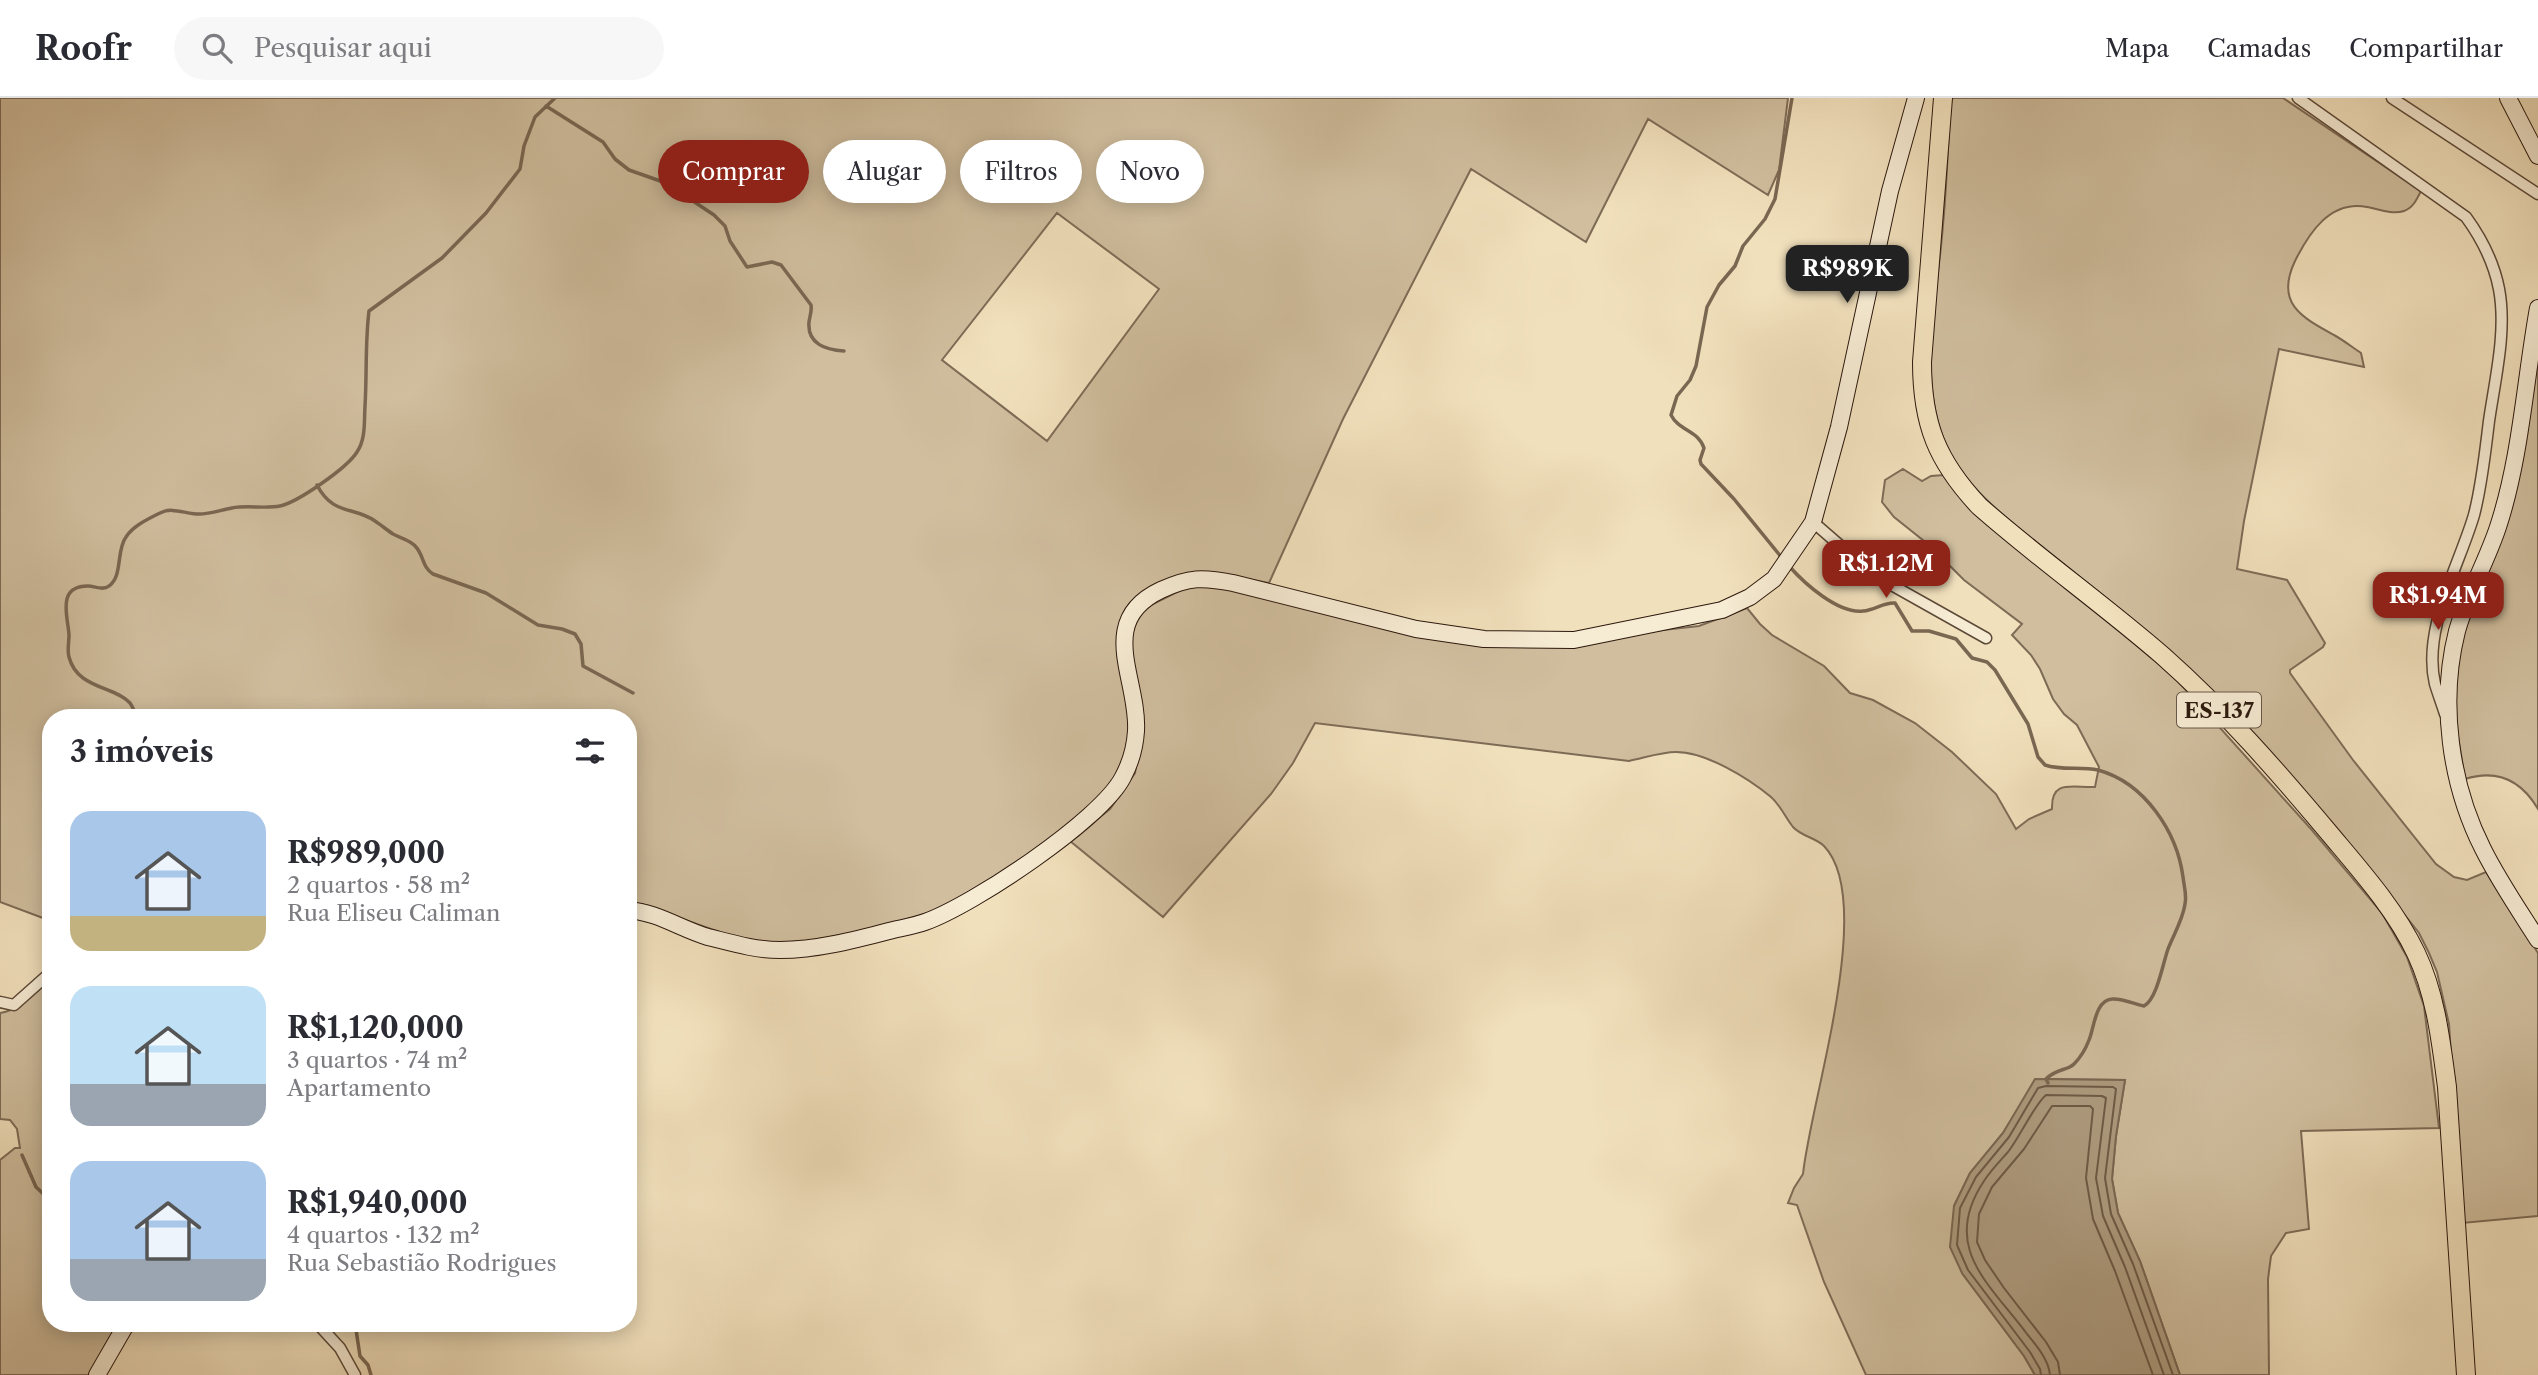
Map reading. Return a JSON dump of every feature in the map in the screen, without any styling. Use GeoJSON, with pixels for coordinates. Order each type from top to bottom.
{"type":"FeatureCollection","features":[{"type":"Feature","properties":{"kind":"main road","name":"ES-137"},"geometry":{"type":"LineString","coordinates":[[1943,98],[1922,362],[1922,390],[1926,415],[1939,454],[1961,487],[1979,506],[2151,646],[2220,711],[2307,807],[2398,920],[2416,953],[2430,990],[2441,1042],[2448,1100],[2466,1375]]}},
{"type":"Feature","properties":{"kind":"street"},"geometry":{"type":"LineString","coordinates":[[637,911],[704,936],[738,945],[782,950],[863,938],[923,923],[981,894],[1080,825],[1105,803],[1122,780],[1132,757],[1136,730],[1123,651],[1125,630],[1134,611],[1152,594],[1179,582],[1204,577],[1416,629],[1484,639],[1574,640],[1721,610],[1750,597],[1774,579],[1813,522],[1839,427],[1890,191],[1916,98]]}},
{"type":"Feature","properties":{"kind":"street"},"geometry":{"type":"LineString","coordinates":[[2298,98],[2466,217],[2478,233],[2495,271],[2501,323],[2481,487],[2461,554],[2441,605],[2434,650],[2435,681],[2449,726]]}},
{"type":"Feature","properties":{"kind":"street"},"geometry":{"type":"LineString","coordinates":[[2392,98],[2538,194]]}},
{"type":"Feature","properties":{"kind":"street"},"geometry":{"type":"LineString","coordinates":[[2508,98],[2538,156]]}},
{"type":"Feature","properties":{"kind":"street"},"geometry":{"type":"LineString","coordinates":[[2538,307],[2509,486],[2498,528],[2457,631],[2449,684],[2449,726],[2454,759],[2471,822],[2498,877],[2538,940]]}},
{"type":"Feature","properties":{"kind":"street"},"geometry":{"type":"LineString","coordinates":[[1813,522],[1881,579],[1986,638]]}},
{"type":"Feature","properties":{"kind":"street"},"geometry":{"type":"LineString","coordinates":[[0,1002],[14,1005],[42,980]]}},
{"type":"Feature","properties":{"kind":"street"},"geometry":{"type":"LineString","coordinates":[[97,1375],[122,1332]]}},
{"type":"Feature","properties":{"kind":"street"},"geometry":{"type":"LineString","coordinates":[[325,1332],[340,1348],[355,1375]]}},
{"type":"Feature","properties":{"kind":"shaded area"},"geometry":{"type":"Polygon","coordinates":[[[0,98],[1788,98],[1779,170],[1768,195],[1648,119],[1586,242],[1471,169],[1343,419],[1269,583],[1216,573],[1129,610],[1129,753],[1099,803],[999,875],[935,911],[872,929],[809,941],[770,943],[731,936],[637,905],[637,709],[42,709],[42,918],[0,902],[0,98]],[[1057,213],[942,360],[1047,441],[1159,289],[1057,213]]]}},
{"type":"Feature","properties":{"kind":"shaded area"},"geometry":{"type":"Polygon","coordinates":[[[1951,98],[2283,98],[2421,191],[2412,205],[2404,211],[2390,212],[2354,206],[2332,214],[2314,230],[2295,261],[2288,288],[2295,307],[2311,322],[2361,353],[2364,367],[2279,349],[2244,521],[2237,569],[2287,580],[2325,643],[2290,670],[2290,673],[2353,760],[2436,864],[2454,877],[2467,880],[2486,872],[2538,953],[2538,1216],[2462,1223],[2449,1024],[2437,972],[2419,933],[2384,889],[2193,674],[2140,626],[1994,506],[1965,476],[1948,449],[1937,419],[1931,355],[1951,98]]]}},
{"type":"Feature","properties":{"kind":"shaded area"},"geometry":{"type":"Polygon","coordinates":[[[2538,317],[2538,809],[2524,791],[2507,779],[2488,775],[2465,779],[2456,724],[2456,687],[2460,650],[2469,614],[2496,548],[2538,317]]]}},
{"type":"Feature","properties":{"kind":"shaded area"},"geometry":{"type":"Polygon","coordinates":[[[1903,469],[1922,481],[1931,476],[1944,475],[2177,680],[2311,829],[2382,913],[2407,957],[2424,1006],[2439,1128],[2301,1131],[2309,1229],[2286,1233],[2271,1256],[2268,1279],[2269,1375],[2180,1375],[2140,1261],[2118,1213],[2112,1179],[2125,1080],[2046,1079],[2018,1109],[2003,1133],[1970,1173],[1954,1206],[1962,1273],[2024,1356],[2035,1375],[1866,1375],[1824,1282],[1797,1205],[1788,1203],[1803,1174],[1836,1004],[1844,910],[1839,873],[1824,846],[1796,830],[1771,797],[1739,774],[1713,761],[1676,752],[1629,761],[1315,723],[1293,763],[1271,794],[1163,917],[1070,841],[1110,809],[1135,773],[1141,737],[1130,634],[1136,618],[1151,605],[1197,582],[1470,643],[1636,633],[1699,626],[1747,608],[1772,635],[1824,666],[1850,693],[1873,700],[1915,723],[1952,752],[1996,794],[2016,829],[2029,819],[2052,809],[2055,793],[2059,789],[2071,786],[2095,787],[2099,767],[2077,725],[2053,699],[2031,655],[2012,635],[2022,624],[1964,580],[1929,545],[1894,517],[1882,502],[1885,480],[1903,469]]]}},
{"type":"Feature","properties":{"kind":"shaded area"},"geometry":{"type":"Polygon","coordinates":[[[42,987],[42,1332],[118,1332],[94,1375],[0,1375],[0,1160],[15,1148],[20,1148],[17,1129],[10,1120],[0,1119],[0,1013],[34,995],[42,987]]]}},
{"type":"Feature","properties":{"kind":"water"},"geometry":{"type":"Polygon","coordinates":[[[2035,1079],[2125,1080],[2112,1179],[2118,1213],[2140,1261],[2180,1375],[2035,1375],[2024,1356],[1962,1273],[1950,1247],[1954,1206],[1970,1173],[2003,1133],[2035,1079]]]}},
{"type":"Feature","properties":{"kind":"waterway"},"geometry":{"type":"LineString","coordinates":[[133,709],[123,697],[88,681],[73,667],[68,654],[66,612],[71,591],[78,587],[109,586],[116,576],[126,537],[137,526],[164,511],[201,514],[238,507],[280,506],[310,491],[352,459],[360,447],[364,430],[369,311],[442,258],[486,213],[520,169],[524,146],[535,117],[555,98]]}},
{"type":"Feature","properties":{"kind":"waterway"},"geometry":{"type":"LineString","coordinates":[[1782,558],[1734,499],[1701,464],[1704,448],[1701,442],[1671,415],[1677,396],[1690,380],[1696,366],[1707,307],[1719,285],[1735,266],[1743,246],[1765,219],[1775,199],[1792,98]]}},
{"type":"Feature","properties":{"kind":"waterway"},"geometry":{"type":"LineString","coordinates":[[546,106],[603,142],[615,159],[629,170],[666,183],[714,215],[725,226],[730,241],[747,267],[772,262],[781,265],[811,305],[809,330],[814,341],[824,347],[844,351]]}},
{"type":"Feature","properties":{"kind":"waterway"},"geometry":{"type":"LineString","coordinates":[[317,485],[330,502],[367,516],[411,543],[419,550],[427,568],[433,574],[486,593],[538,625],[575,634],[581,644],[583,666],[633,693]]}},
{"type":"Feature","properties":{"kind":"waterway"},"geometry":{"type":"LineString","coordinates":[[1789,566],[1803,581],[1843,608],[1863,611],[1895,603],[1912,631],[1929,631],[1956,639],[1972,658],[1987,662],[1995,670],[2028,724],[2038,757],[2045,765],[2092,769],[2115,776],[2144,798],[2166,827],[2180,860],[2186,901],[2153,996],[2144,1006],[2120,999],[2112,999],[2102,1004],[2081,1056],[2071,1066],[2050,1075],[2046,1079],[2048,1083]]}},
{"type":"Feature","properties":{"kind":"waterway"},"geometry":{"type":"LineString","coordinates":[[22,1155],[36,1187],[42,1193]]}},
{"type":"Feature","properties":{"kind":"waterway"},"geometry":{"type":"LineString","coordinates":[[356,1332],[360,1356],[368,1365],[371,1375]]}}]}
